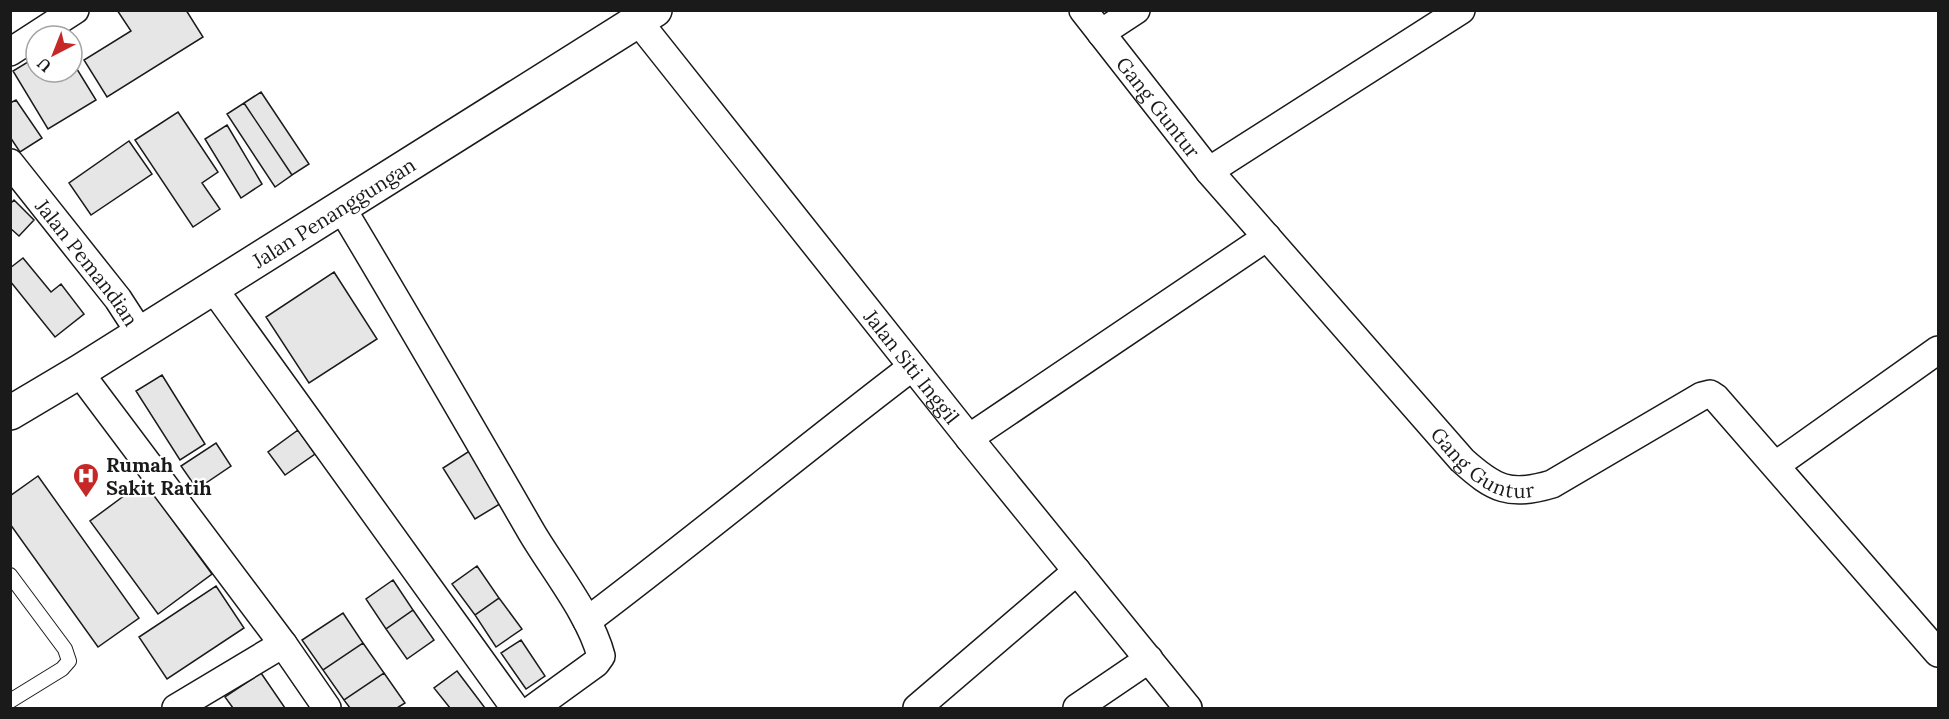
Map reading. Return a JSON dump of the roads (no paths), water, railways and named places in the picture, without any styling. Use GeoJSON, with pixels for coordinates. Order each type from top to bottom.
{"type":"FeatureCollection","features":[{"type":"Feature","properties":{"kind":"main road","name":"Jalan Penanggungan"},"geometry":{"type":"LineString","coordinates":[[10,413],[646,16]]}},
{"type":"Feature","properties":{"kind":"street"},"geometry":{"type":"LineString","coordinates":[[10,52],[75,10]]}},
{"type":"Feature","properties":{"kind":"street","name":"Gang Guntur"},"geometry":{"type":"LineString","coordinates":[[1083,10],[1209,171],[1462,460],[1484,480],[1509,490],[1531,491],[1552,484],[1702,396],[1710,394],[1776,465],[1938,653]]}},
{"type":"Feature","properties":{"kind":"street"},"geometry":{"type":"LineString","coordinates":[[1101,33],[1136,10]]}},
{"type":"Feature","properties":{"kind":"street"},"geometry":{"type":"LineString","coordinates":[[1209,171],[1461,10]]}},
{"type":"Feature","properties":{"kind":"street","name":"Jalan Siti Inggil"},"geometry":{"type":"LineString","coordinates":[[646,16],[912,367],[1188,708]]}},
{"type":"Feature","properties":{"kind":"street","name":"Jalan Pemandian"},"geometry":{"type":"LineString","coordinates":[[10,163],[117,299],[140,333]]}},
{"type":"Feature","properties":{"kind":"street"},"geometry":{"type":"LineString","coordinates":[[341,207],[597,641],[601,656],[596,663],[534,708]]}},
{"type":"Feature","properties":{"kind":"street"},"geometry":{"type":"LineString","coordinates":[[969,438],[1267,237]]}},
{"type":"Feature","properties":{"kind":"street"},"geometry":{"type":"LineString","coordinates":[[213,288],[514,708]]}},
{"type":"Feature","properties":{"kind":"street"},"geometry":{"type":"LineString","coordinates":[[1776,465],[1938,350]]}},
{"type":"Feature","properties":{"kind":"street"},"geometry":{"type":"LineString","coordinates":[[587,621],[726,515],[813,443],[912,367]]}},
{"type":"Feature","properties":{"kind":"street"},"geometry":{"type":"LineString","coordinates":[[79,372],[283,644],[327,708]]}},
{"type":"Feature","properties":{"kind":"street"},"geometry":{"type":"LineString","coordinates":[[917,708],[1077,571]]}},
{"type":"Feature","properties":{"kind":"street"},"geometry":{"type":"LineString","coordinates":[[176,708],[283,644]]}},
{"type":"Feature","properties":{"kind":"street"},"geometry":{"type":"LineString","coordinates":[[1077,708],[1149,659]]}},
{"type":"Feature","properties":{"kind":"lane"},"geometry":{"type":"LineString","coordinates":[[10,575],[65,649],[69,661],[62,669],[10,701]]}},
{"type":"Feature","properties":{"kind":"place","name":"Rumah Sakit Ratih"},"geometry":{"type":"Point","coordinates":[86,499]}}]}
